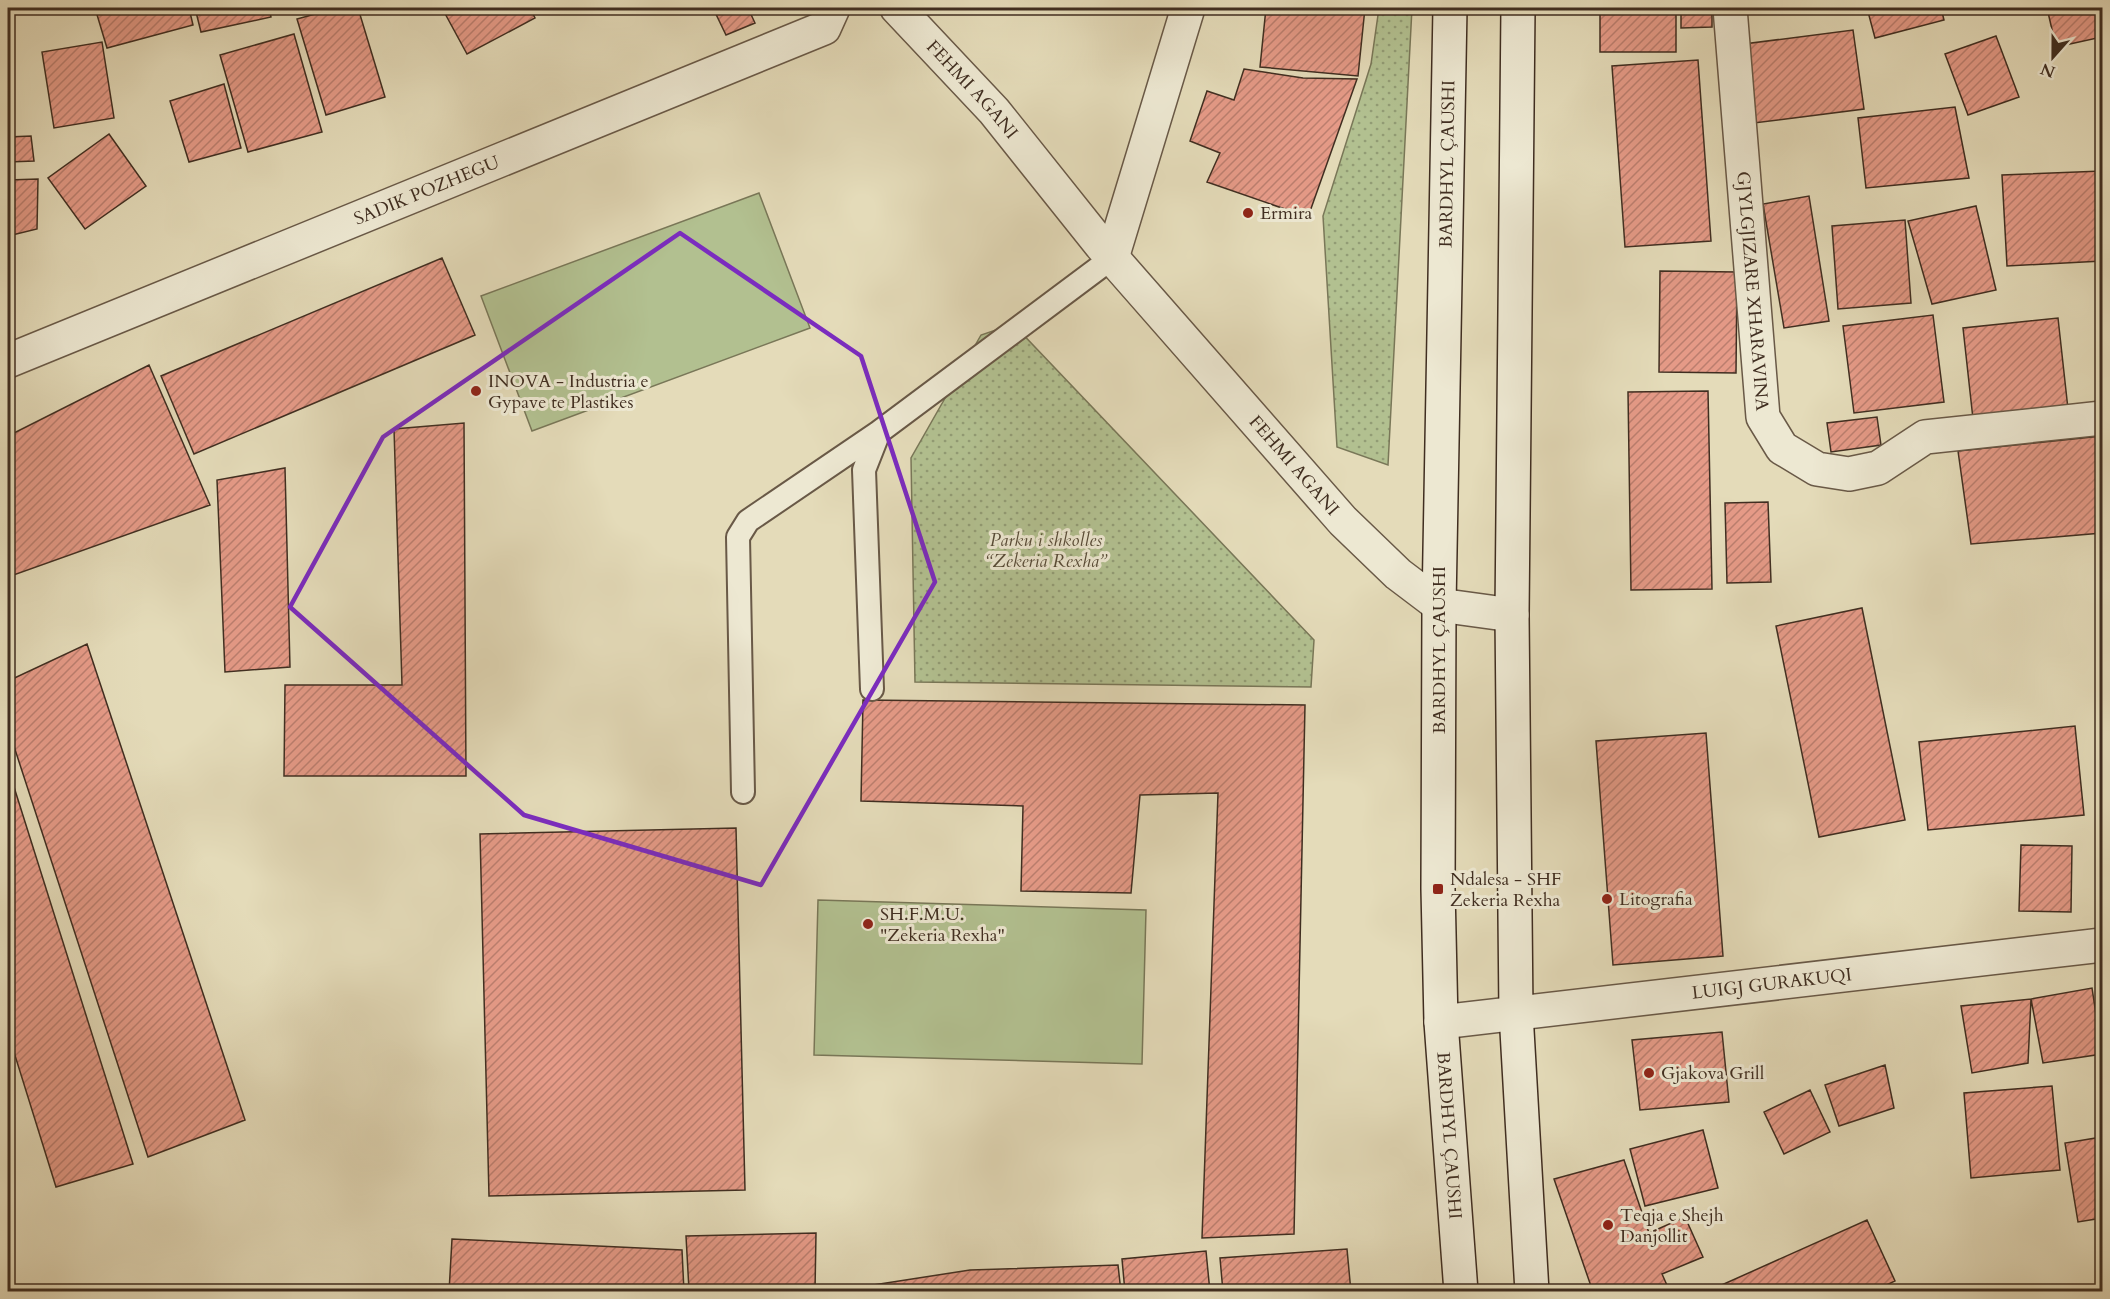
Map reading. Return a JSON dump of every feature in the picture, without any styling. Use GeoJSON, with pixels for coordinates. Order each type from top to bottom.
{"type":"FeatureCollection","features":[{"type":"Feature","properties":{"kind":"street","name":"SADIK POZHEGU"},"geometry":{"type":"LineString","coordinates":[[8,361],[824,28],[833,8]]}},
{"type":"Feature","properties":{"kind":"street","name":"FEHMI AGANI"},"geometry":{"type":"LineString","coordinates":[[897,8],[994,111],[1112,258],[1343,521],[1398,574],[1439,605],[1512,615]]}},
{"type":"Feature","properties":{"kind":"street"},"geometry":{"type":"LineString","coordinates":[[1112,258],[1188,8]]}},
{"type":"Feature","properties":{"kind":"street","name":"BARDHYL ÇAUSHI"},"geometry":{"type":"LineString","coordinates":[[1450,8],[1439,605],[1438,889],[1441,1022],[1461,1292]]}},
{"type":"Feature","properties":{"kind":"street"},"geometry":{"type":"LineString","coordinates":[[1518,8],[1512,615],[1516,1013],[1532,1292]]}},
{"type":"Feature","properties":{"kind":"street","name":"GJYLGJIZARE XHARAVINA"},"geometry":{"type":"LineString","coordinates":[[1730,8],[1763,417],[1782,448],[1817,469],[1849,474],[1878,468],[1925,436],[2103,418]]}},
{"type":"Feature","properties":{"kind":"street","name":"LUIGJ GURAKUQI"},"geometry":{"type":"LineString","coordinates":[[1441,1022],[2103,945]]}},
{"type":"Feature","properties":{"kind":"lane"},"geometry":{"type":"LineString","coordinates":[[743,792],[738,537],[748,521],[879,432],[1112,258]]}},
{"type":"Feature","properties":{"kind":"lane"},"geometry":{"type":"LineString","coordinates":[[872,688],[864,470],[879,432]]}},
{"type":"Feature","properties":{"kind":"highlighted area"},"geometry":{"type":"Polygon","coordinates":[[[680,233],[861,356],[935,582],[761,885],[524,815],[290,607],[383,437],[680,233]]]}},
{"type":"Feature","properties":{"kind":"green space"},"geometry":{"type":"Polygon","coordinates":[[[1379,8],[1412,8],[1388,465],[1337,447],[1323,216],[1371,64],[1379,8]]]}},
{"type":"Feature","properties":{"kind":"green space"},"geometry":{"type":"Polygon","coordinates":[[[759,193],[810,328],[532,431],[481,296],[759,193]]]}},
{"type":"Feature","properties":{"kind":"green space","name":"Parku i shkolles “Zekeria Rexha”"},"geometry":{"type":"Polygon","coordinates":[[[1013,324],[1314,640],[1311,687],[915,682],[911,458],[981,335],[1013,324]]]}},
{"type":"Feature","properties":{"kind":"green space"},"geometry":{"type":"Polygon","coordinates":[[[818,900],[1146,910],[1142,1064],[814,1055],[818,900]]]}},
{"type":"Feature","properties":{"kind":"building"},"geometry":{"type":"Polygon","coordinates":[[[8,8],[14,8],[15,11],[8,13],[8,8]]]}},
{"type":"Feature","properties":{"kind":"building"},"geometry":{"type":"Polygon","coordinates":[[[95,8],[189,8],[193,25],[107,48],[95,8]]]}},
{"type":"Feature","properties":{"kind":"building"},"geometry":{"type":"Polygon","coordinates":[[[195,8],[269,8],[271,17],[201,32],[195,8]]]}},
{"type":"Feature","properties":{"kind":"building"},"geometry":{"type":"Polygon","coordinates":[[[337,8],[358,8],[385,97],[326,115],[297,19],[337,8]]]}},
{"type":"Feature","properties":{"kind":"building"},"geometry":{"type":"Polygon","coordinates":[[[442,8],[530,8],[535,18],[467,54],[442,8]]]}},
{"type":"Feature","properties":{"kind":"building"},"geometry":{"type":"Polygon","coordinates":[[[713,8],[748,8],[755,23],[726,35],[713,8]]]}},
{"type":"Feature","properties":{"kind":"building"},"geometry":{"type":"Polygon","coordinates":[[[1266,8],[1365,8],[1358,76],[1260,67],[1266,8]]]}},
{"type":"Feature","properties":{"kind":"building"},"geometry":{"type":"Polygon","coordinates":[[[1681,8],[1712,8],[1712,27],[1681,28],[1681,8]]]}},
{"type":"Feature","properties":{"kind":"building"},"geometry":{"type":"Polygon","coordinates":[[[1867,8],[1941,8],[1944,20],[1875,38],[1867,8]]]}},
{"type":"Feature","properties":{"kind":"building"},"geometry":{"type":"Polygon","coordinates":[[[2047,8],[2102,8],[2102,37],[2056,47],[2047,8]]]}},
{"type":"Feature","properties":{"kind":"building"},"geometry":{"type":"Polygon","coordinates":[[[1600,14],[1676,14],[1676,52],[1600,52],[1600,14]]]}},
{"type":"Feature","properties":{"kind":"building"},"geometry":{"type":"Polygon","coordinates":[[[1853,30],[1864,109],[1754,123],[1744,44],[1853,30]]]}},
{"type":"Feature","properties":{"kind":"building"},"geometry":{"type":"Polygon","coordinates":[[[294,34],[322,132],[248,152],[220,55],[294,34]]]}},
{"type":"Feature","properties":{"kind":"building"},"geometry":{"type":"Polygon","coordinates":[[[1996,36],[2019,97],[1968,115],[1945,54],[1996,36]]]}},
{"type":"Feature","properties":{"kind":"building"},"geometry":{"type":"Polygon","coordinates":[[[102,42],[114,118],[54,128],[42,52],[102,42]]]}},
{"type":"Feature","properties":{"kind":"building"},"geometry":{"type":"Polygon","coordinates":[[[1698,60],[1711,241],[1625,247],[1612,66],[1698,60]]]}},
{"type":"Feature","properties":{"kind":"building"},"geometry":{"type":"Polygon","coordinates":[[[1244,69],[1303,78],[1357,79],[1308,217],[1207,182],[1220,153],[1190,141],[1207,91],[1234,100],[1244,69]]]}},
{"type":"Feature","properties":{"kind":"building"},"geometry":{"type":"Polygon","coordinates":[[[224,84],[241,148],[189,162],[170,101],[224,84]]]}},
{"type":"Feature","properties":{"kind":"building"},"geometry":{"type":"Polygon","coordinates":[[[1955,107],[1969,178],[1866,188],[1858,118],[1955,107]]]}},
{"type":"Feature","properties":{"kind":"building"},"geometry":{"type":"Polygon","coordinates":[[[109,134],[146,186],[85,229],[48,178],[109,134]]]}},
{"type":"Feature","properties":{"kind":"building"},"geometry":{"type":"Polygon","coordinates":[[[31,136],[34,161],[8,162],[8,137],[31,136]]]}},
{"type":"Feature","properties":{"kind":"building"},"geometry":{"type":"Polygon","coordinates":[[[2102,171],[2102,261],[2007,266],[2002,175],[2102,171]]]}},
{"type":"Feature","properties":{"kind":"building"},"geometry":{"type":"Polygon","coordinates":[[[38,179],[37,229],[8,236],[8,180],[38,179]]]}},
{"type":"Feature","properties":{"kind":"building"},"geometry":{"type":"Polygon","coordinates":[[[1809,196],[1829,321],[1784,328],[1763,204],[1809,196]]]}},
{"type":"Feature","properties":{"kind":"building"},"geometry":{"type":"Polygon","coordinates":[[[1976,206],[1996,290],[1932,304],[1908,221],[1976,206]]]}},
{"type":"Feature","properties":{"kind":"building"},"geometry":{"type":"Polygon","coordinates":[[[1905,220],[1911,303],[1838,309],[1832,226],[1905,220]]]}},
{"type":"Feature","properties":{"kind":"building"},"geometry":{"type":"Polygon","coordinates":[[[442,258],[475,335],[194,454],[161,376],[442,258]]]}},
{"type":"Feature","properties":{"kind":"building"},"geometry":{"type":"Polygon","coordinates":[[[1660,271],[1737,272],[1736,373],[1659,372],[1660,271]]]}},
{"type":"Feature","properties":{"kind":"building"},"geometry":{"type":"Polygon","coordinates":[[[1933,315],[1944,402],[1854,413],[1843,326],[1933,315]]]}},
{"type":"Feature","properties":{"kind":"building"},"geometry":{"type":"Polygon","coordinates":[[[2058,318],[2068,409],[1973,419],[1963,328],[2058,318]]]}},
{"type":"Feature","properties":{"kind":"building"},"geometry":{"type":"Polygon","coordinates":[[[149,365],[210,505],[8,577],[8,436],[149,365]]]}},
{"type":"Feature","properties":{"kind":"building"},"geometry":{"type":"Polygon","coordinates":[[[1708,391],[1712,589],[1631,590],[1628,392],[1708,391]]]}},
{"type":"Feature","properties":{"kind":"building"},"geometry":{"type":"Polygon","coordinates":[[[1877,417],[1881,445],[1831,452],[1827,423],[1877,417]]]}},
{"type":"Feature","properties":{"kind":"building"},"geometry":{"type":"Polygon","coordinates":[[[464,423],[466,776],[284,776],[285,685],[402,685],[394,429],[464,423]]]}},
{"type":"Feature","properties":{"kind":"building"},"geometry":{"type":"Polygon","coordinates":[[[2102,436],[2102,533],[1971,544],[1958,451],[2102,436]]]}},
{"type":"Feature","properties":{"kind":"building"},"geometry":{"type":"Polygon","coordinates":[[[285,468],[290,667],[225,672],[217,480],[285,468]]]}},
{"type":"Feature","properties":{"kind":"building"},"geometry":{"type":"Polygon","coordinates":[[[1768,502],[1771,582],[1727,583],[1725,503],[1768,502]]]}},
{"type":"Feature","properties":{"kind":"building"},"geometry":{"type":"Polygon","coordinates":[[[1862,608],[1905,820],[1819,837],[1776,626],[1862,608]]]}},
{"type":"Feature","properties":{"kind":"building"},"geometry":{"type":"Polygon","coordinates":[[[87,644],[245,1120],[148,1157],[8,728],[8,681],[87,644]]]}},
{"type":"Feature","properties":{"kind":"building"},"geometry":{"type":"Polygon","coordinates":[[[863,700],[1305,705],[1294,1234],[1202,1238],[1218,793],[1140,795],[1131,893],[1021,891],[1023,806],[861,801],[863,700]]]}},
{"type":"Feature","properties":{"kind":"building"},"geometry":{"type":"Polygon","coordinates":[[[2075,726],[2084,815],[1928,830],[1919,742],[2075,726]]]}},
{"type":"Feature","properties":{"kind":"building"},"geometry":{"type":"Polygon","coordinates":[[[1706,733],[1723,956],[1613,965],[1596,741],[1706,733]]]}},
{"type":"Feature","properties":{"kind":"building"},"geometry":{"type":"Polygon","coordinates":[[[8,768],[133,1164],[56,1187],[8,1033],[8,768]]]}},
{"type":"Feature","properties":{"kind":"building"},"geometry":{"type":"Polygon","coordinates":[[[736,828],[745,1190],[489,1196],[480,834],[736,828]]]}},
{"type":"Feature","properties":{"kind":"building"},"geometry":{"type":"Polygon","coordinates":[[[2021,845],[2072,846],[2071,912],[2019,911],[2021,845]]]}},
{"type":"Feature","properties":{"kind":"building"},"geometry":{"type":"Polygon","coordinates":[[[2092,988],[2102,1054],[2043,1063],[2031,999],[2092,988]]]}},
{"type":"Feature","properties":{"kind":"building"},"geometry":{"type":"Polygon","coordinates":[[[2031,999],[2028,1063],[1972,1073],[1961,1006],[2031,999]]]}},
{"type":"Feature","properties":{"kind":"building"},"geometry":{"type":"Polygon","coordinates":[[[1722,1032],[1729,1102],[1640,1110],[1632,1040],[1722,1032]]]}},
{"type":"Feature","properties":{"kind":"building"},"geometry":{"type":"Polygon","coordinates":[[[1885,1065],[1894,1108],[1839,1126],[1825,1085],[1885,1065]]]}},
{"type":"Feature","properties":{"kind":"building"},"geometry":{"type":"Polygon","coordinates":[[[2052,1086],[2060,1170],[1971,1178],[1964,1093],[2052,1086]]]}},
{"type":"Feature","properties":{"kind":"building"},"geometry":{"type":"Polygon","coordinates":[[[1810,1090],[1830,1132],[1784,1154],[1764,1112],[1810,1090]]]}},
{"type":"Feature","properties":{"kind":"building"},"geometry":{"type":"Polygon","coordinates":[[[1703,1130],[1718,1188],[1645,1206],[1630,1149],[1703,1130]]]}},
{"type":"Feature","properties":{"kind":"building"},"geometry":{"type":"Polygon","coordinates":[[[2102,1137],[2102,1218],[2078,1222],[2065,1143],[2102,1137]]]}},
{"type":"Feature","properties":{"kind":"building","name":"Teqja e Shejh Danjollit"},"geometry":{"type":"Polygon","coordinates":[[[1624,1160],[1649,1233],[1685,1217],[1703,1257],[1662,1274],[1670,1292],[1593,1292],[1554,1179],[1624,1160]]]}},
{"type":"Feature","properties":{"kind":"building","name":"Teqja e Shejh Danjollit"},"geometry":{"type":"Polygon","coordinates":[[[1867,1220],[1895,1281],[1872,1292],[1817,1292],[1815,1286],[1802,1292],[1706,1292],[1867,1220]]]}},
{"type":"Feature","properties":{"kind":"building"},"geometry":{"type":"Polygon","coordinates":[[[816,1233],[815,1291],[689,1290],[686,1236],[816,1233]]]}},
{"type":"Feature","properties":{"kind":"building"},"geometry":{"type":"Polygon","coordinates":[[[452,1239],[682,1250],[684,1292],[449,1292],[452,1239]]]}},
{"type":"Feature","properties":{"kind":"building"},"geometry":{"type":"Polygon","coordinates":[[[1347,1249],[1351,1292],[1223,1292],[1220,1258],[1347,1249]]]}},
{"type":"Feature","properties":{"kind":"building"},"geometry":{"type":"Polygon","coordinates":[[[1206,1251],[1210,1292],[1125,1292],[1122,1259],[1206,1251]]]}},
{"type":"Feature","properties":{"kind":"building"},"geometry":{"type":"Polygon","coordinates":[[[1118,1265],[1121,1292],[828,1292],[970,1270],[1118,1265]]]}},
{"type":"Feature","properties":{"kind":"place","name":"Ermira"},"geometry":{"type":"Point","coordinates":[1248,213]}},
{"type":"Feature","properties":{"kind":"place","name":"INOVA - Industria e Gypave te Plastikes"},"geometry":{"type":"Point","coordinates":[476,391]}},
{"type":"Feature","properties":{"kind":"place","name":"Ndalesa - SHF Zekeria Rexha"},"geometry":{"type":"Point","coordinates":[1438,889]}},
{"type":"Feature","properties":{"kind":"place","name":"Litografia"},"geometry":{"type":"Point","coordinates":[1607,899]}},
{"type":"Feature","properties":{"kind":"place","name":"SH.F.M.U. \"Zekeria Rexha\""},"geometry":{"type":"Point","coordinates":[868,924]}},
{"type":"Feature","properties":{"kind":"place","name":"Gjakova Grill"},"geometry":{"type":"Point","coordinates":[1649,1073]}},
{"type":"Feature","properties":{"kind":"place","name":"Teqja e Shejh Danjollit"},"geometry":{"type":"Point","coordinates":[1608,1225]}}]}
